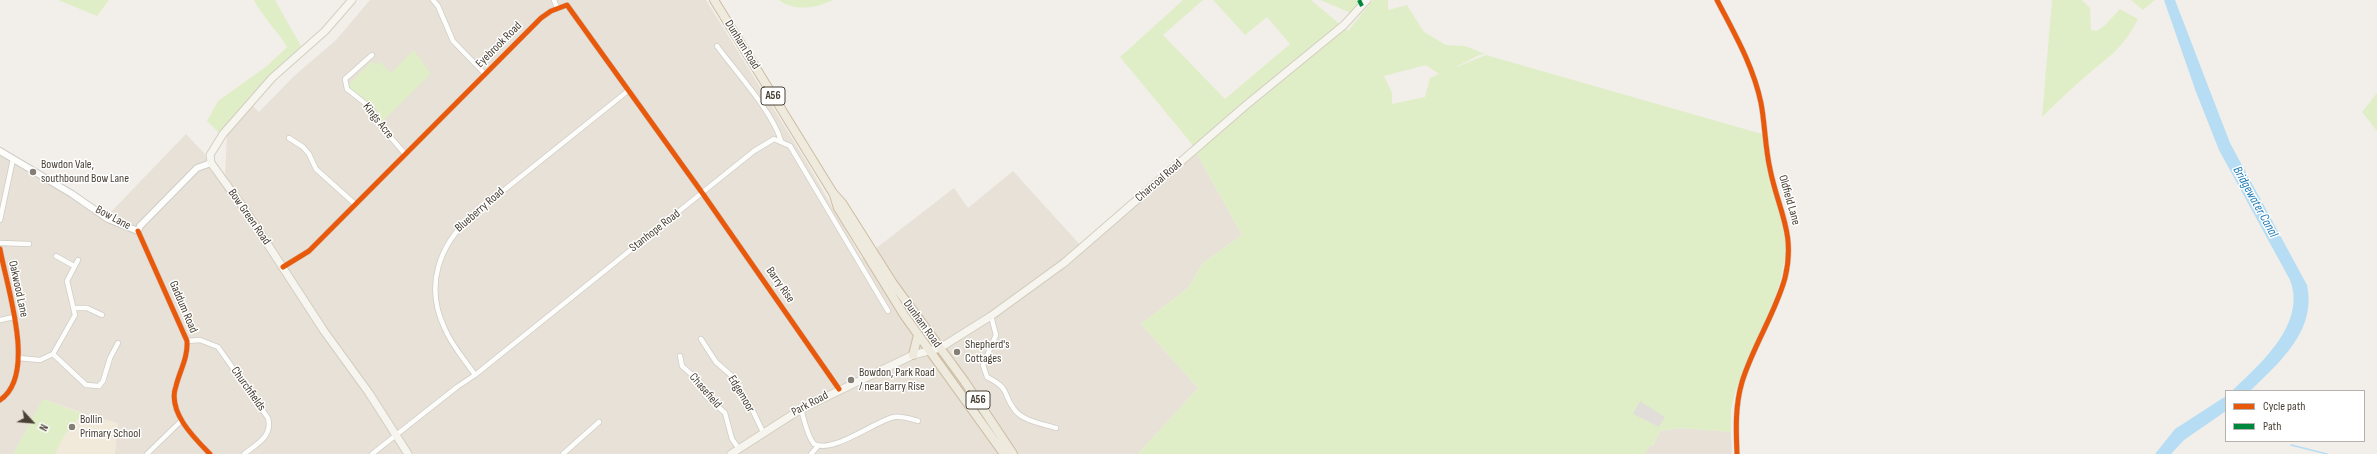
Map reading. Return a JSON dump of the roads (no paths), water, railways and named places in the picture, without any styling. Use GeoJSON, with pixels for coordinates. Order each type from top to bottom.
{"type":"FeatureCollection","features":[{"type":"Feature","properties":{"kind":"highway","name":"Dunham Road"},"geometry":{"type":"LineString","coordinates":[[714,0],[833,193],[842,203],[919,320],[1013,454]]}},
{"type":"Feature","properties":{"kind":"highway","name":"Dunham Road"},"geometry":{"type":"LineString","coordinates":[[833,193],[838,208],[867,258],[918,335],[947,373],[1004,454]]}},
{"type":"Feature","properties":{"kind":"highway"},"geometry":{"type":"LineString","coordinates":[[919,320],[920,328],[929,341],[928,349]]}},
{"type":"Feature","properties":{"kind":"highway"},"geometry":{"type":"LineString","coordinates":[[913,354],[918,335]]}},
{"type":"Feature","properties":{"kind":"highway"},"geometry":{"type":"LineString","coordinates":[[940,348],[939,355],[947,368],[947,373]]}},
{"type":"Feature","properties":{"kind":"main road"},"geometry":{"type":"LineString","coordinates":[[211,163],[210,155],[223,134],[272,78],[325,31],[352,0]]}},
{"type":"Feature","properties":{"kind":"main road","name":"Charcoal Road"},"geometry":{"type":"LineString","coordinates":[[940,348],[991,316],[1064,263],[1245,106],[1344,25],[1367,0]]}},
{"type":"Feature","properties":{"kind":"main road","name":"Bow Green Road"},"geometry":{"type":"LineString","coordinates":[[211,163],[283,267],[408,454]]}},
{"type":"Feature","properties":{"kind":"main road","name":"Park Road"},"geometry":{"type":"LineString","coordinates":[[731,454],[800,409],[839,389],[913,354],[928,349],[940,348]]}},
{"type":"Feature","properties":{"kind":"street"},"geometry":{"type":"LineString","coordinates":[[433,0],[438,6],[453,41],[485,74]]}},
{"type":"Feature","properties":{"kind":"street"},"geometry":{"type":"LineString","coordinates":[[554,0],[556,8],[567,5],[572,9],[703,194]]}},
{"type":"Feature","properties":{"kind":"street","name":"Oldfield Lane"},"geometry":{"type":"LineString","coordinates":[[1717,0],[1744,49],[1757,90],[1770,169],[1787,227],[1789,245],[1785,278],[1769,320],[1742,381],[1736,411],[1736,454]]}},
{"type":"Feature","properties":{"kind":"street","name":"Eyebrook Road"},"geometry":{"type":"LineString","coordinates":[[283,267],[309,252],[541,18],[556,8]]}},
{"type":"Feature","properties":{"kind":"street"},"geometry":{"type":"LineString","coordinates":[[717,46],[767,114],[778,131],[781,141],[790,146],[888,311]]}},
{"type":"Feature","properties":{"kind":"street","name":"Kings Acre"},"geometry":{"type":"LineString","coordinates":[[372,55],[345,79],[345,84],[347,89],[371,108],[381,126],[405,154]]}},
{"type":"Feature","properties":{"kind":"street","name":"Blueberry Road"},"geometry":{"type":"LineString","coordinates":[[475,375],[444,329],[438,307],[436,296],[437,271],[446,244],[460,226],[473,215],[629,90]]}},
{"type":"Feature","properties":{"kind":"street"},"geometry":{"type":"LineString","coordinates":[[289,138],[303,147],[309,154],[316,169],[355,204]]}},
{"type":"Feature","properties":{"kind":"street","name":"Stanhope Road"},"geometry":{"type":"LineString","coordinates":[[372,454],[397,436],[457,387],[475,375],[769,140],[781,141]]}},
{"type":"Feature","properties":{"kind":"street","name":"Bow Lane"},"geometry":{"type":"LineString","coordinates":[[0,151],[72,194],[108,219],[138,232],[140,226],[197,168],[211,163]]}},
{"type":"Feature","properties":{"kind":"street"},"geometry":{"type":"LineString","coordinates":[[0,220],[0,212],[13,159]]}},
{"type":"Feature","properties":{"kind":"street","name":"Barry Rise"},"geometry":{"type":"LineString","coordinates":[[703,194],[839,389]]}},
{"type":"Feature","properties":{"kind":"street","name":"Gaddum Road"},"geometry":{"type":"LineString","coordinates":[[138,232],[187,341],[186,358],[174,392],[174,404],[182,420],[210,454]]}},
{"type":"Feature","properties":{"kind":"street"},"geometry":{"type":"LineString","coordinates":[[0,243],[29,244]]}},
{"type":"Feature","properties":{"kind":"street","name":"Oakwood Lane"},"geometry":{"type":"LineString","coordinates":[[0,249],[2,268],[14,317],[18,358],[14,383],[10,391],[0,400]]}},
{"type":"Feature","properties":{"kind":"street"},"geometry":{"type":"LineString","coordinates":[[56,256],[74,266]]}},
{"type":"Feature","properties":{"kind":"street"},"geometry":{"type":"LineString","coordinates":[[18,358],[40,360],[53,354],[73,322],[74,308],[69,294],[67,281],[78,260]]}},
{"type":"Feature","properties":{"kind":"street"},"geometry":{"type":"LineString","coordinates":[[74,308],[87,308],[102,315]]}},
{"type":"Feature","properties":{"kind":"street"},"geometry":{"type":"LineString","coordinates":[[991,316],[996,335],[983,365],[987,377],[1004,388],[1014,410],[1027,419],[1056,428]]}},
{"type":"Feature","properties":{"kind":"street"},"geometry":{"type":"LineString","coordinates":[[0,320],[14,317]]}},
{"type":"Feature","properties":{"kind":"street","name":"Edgemoor"},"geometry":{"type":"LineString","coordinates":[[701,339],[716,362],[732,376],[733,383],[751,408],[763,432]]}},
{"type":"Feature","properties":{"kind":"street","name":"Churchfields"},"geometry":{"type":"LineString","coordinates":[[187,341],[200,340],[218,347],[268,418],[270,431],[267,436],[244,454]]}},
{"type":"Feature","properties":{"kind":"street"},"geometry":{"type":"LineString","coordinates":[[53,354],[86,385],[99,386],[103,381],[110,358],[118,343]]}},
{"type":"Feature","properties":{"kind":"street","name":"Chasefield"},"geometry":{"type":"LineString","coordinates":[[680,356],[682,366],[700,382],[705,395],[725,413],[732,439],[739,449]]}},
{"type":"Feature","properties":{"kind":"street"},"geometry":{"type":"LineString","coordinates":[[800,409],[814,444],[823,450],[839,448],[893,417],[905,417],[918,421]]}},
{"type":"Feature","properties":{"kind":"street"},"geometry":{"type":"LineString","coordinates":[[147,454],[182,420]]}},
{"type":"Feature","properties":{"kind":"street"},"geometry":{"type":"LineString","coordinates":[[563,454],[599,422]]}},
{"type":"Feature","properties":{"kind":"street"},"geometry":{"type":"LineString","coordinates":[[811,454],[818,446]]}},
{"type":"Feature","properties":{"kind":"water","name":"Bridgewater Canal"},"geometry":{"type":"Polygon","coordinates":[[[2164,0],[2175,0],[2230,143],[2307,285],[2309,301],[2307,316],[2301,331],[2294,344],[2284,357],[2251,390],[2233,390],[2267,356],[2278,342],[2287,327],[2292,312],[2294,296],[2290,280],[2219,150],[2196,92],[2164,0]]]}},
{"type":"Feature","properties":{"kind":"water"},"geometry":{"type":"Polygon","coordinates":[[[2225,397],[2225,412],[2184,440],[2171,454],[2155,454],[2175,429],[2225,397]]]}},
{"type":"Feature","properties":{"kind":"waterway"},"geometry":{"type":"LineString","coordinates":[[2291,445],[2327,454]]}},
{"type":"Feature","properties":{"kind":"place","name":"Bowdon Vale, southbound Bow Lane"},"geometry":{"type":"Point","coordinates":[33,172]}},
{"type":"Feature","properties":{"kind":"place","name":"Shepherd's Cottages"},"geometry":{"type":"Point","coordinates":[957,352]}},
{"type":"Feature","properties":{"kind":"place","name":"Bowdon, Park Road / near Barry Rise"},"geometry":{"type":"Point","coordinates":[851,380]}},
{"type":"Feature","properties":{"kind":"place","name":"Bollin Primary School"},"geometry":{"type":"Point","coordinates":[72,427]}}]}
